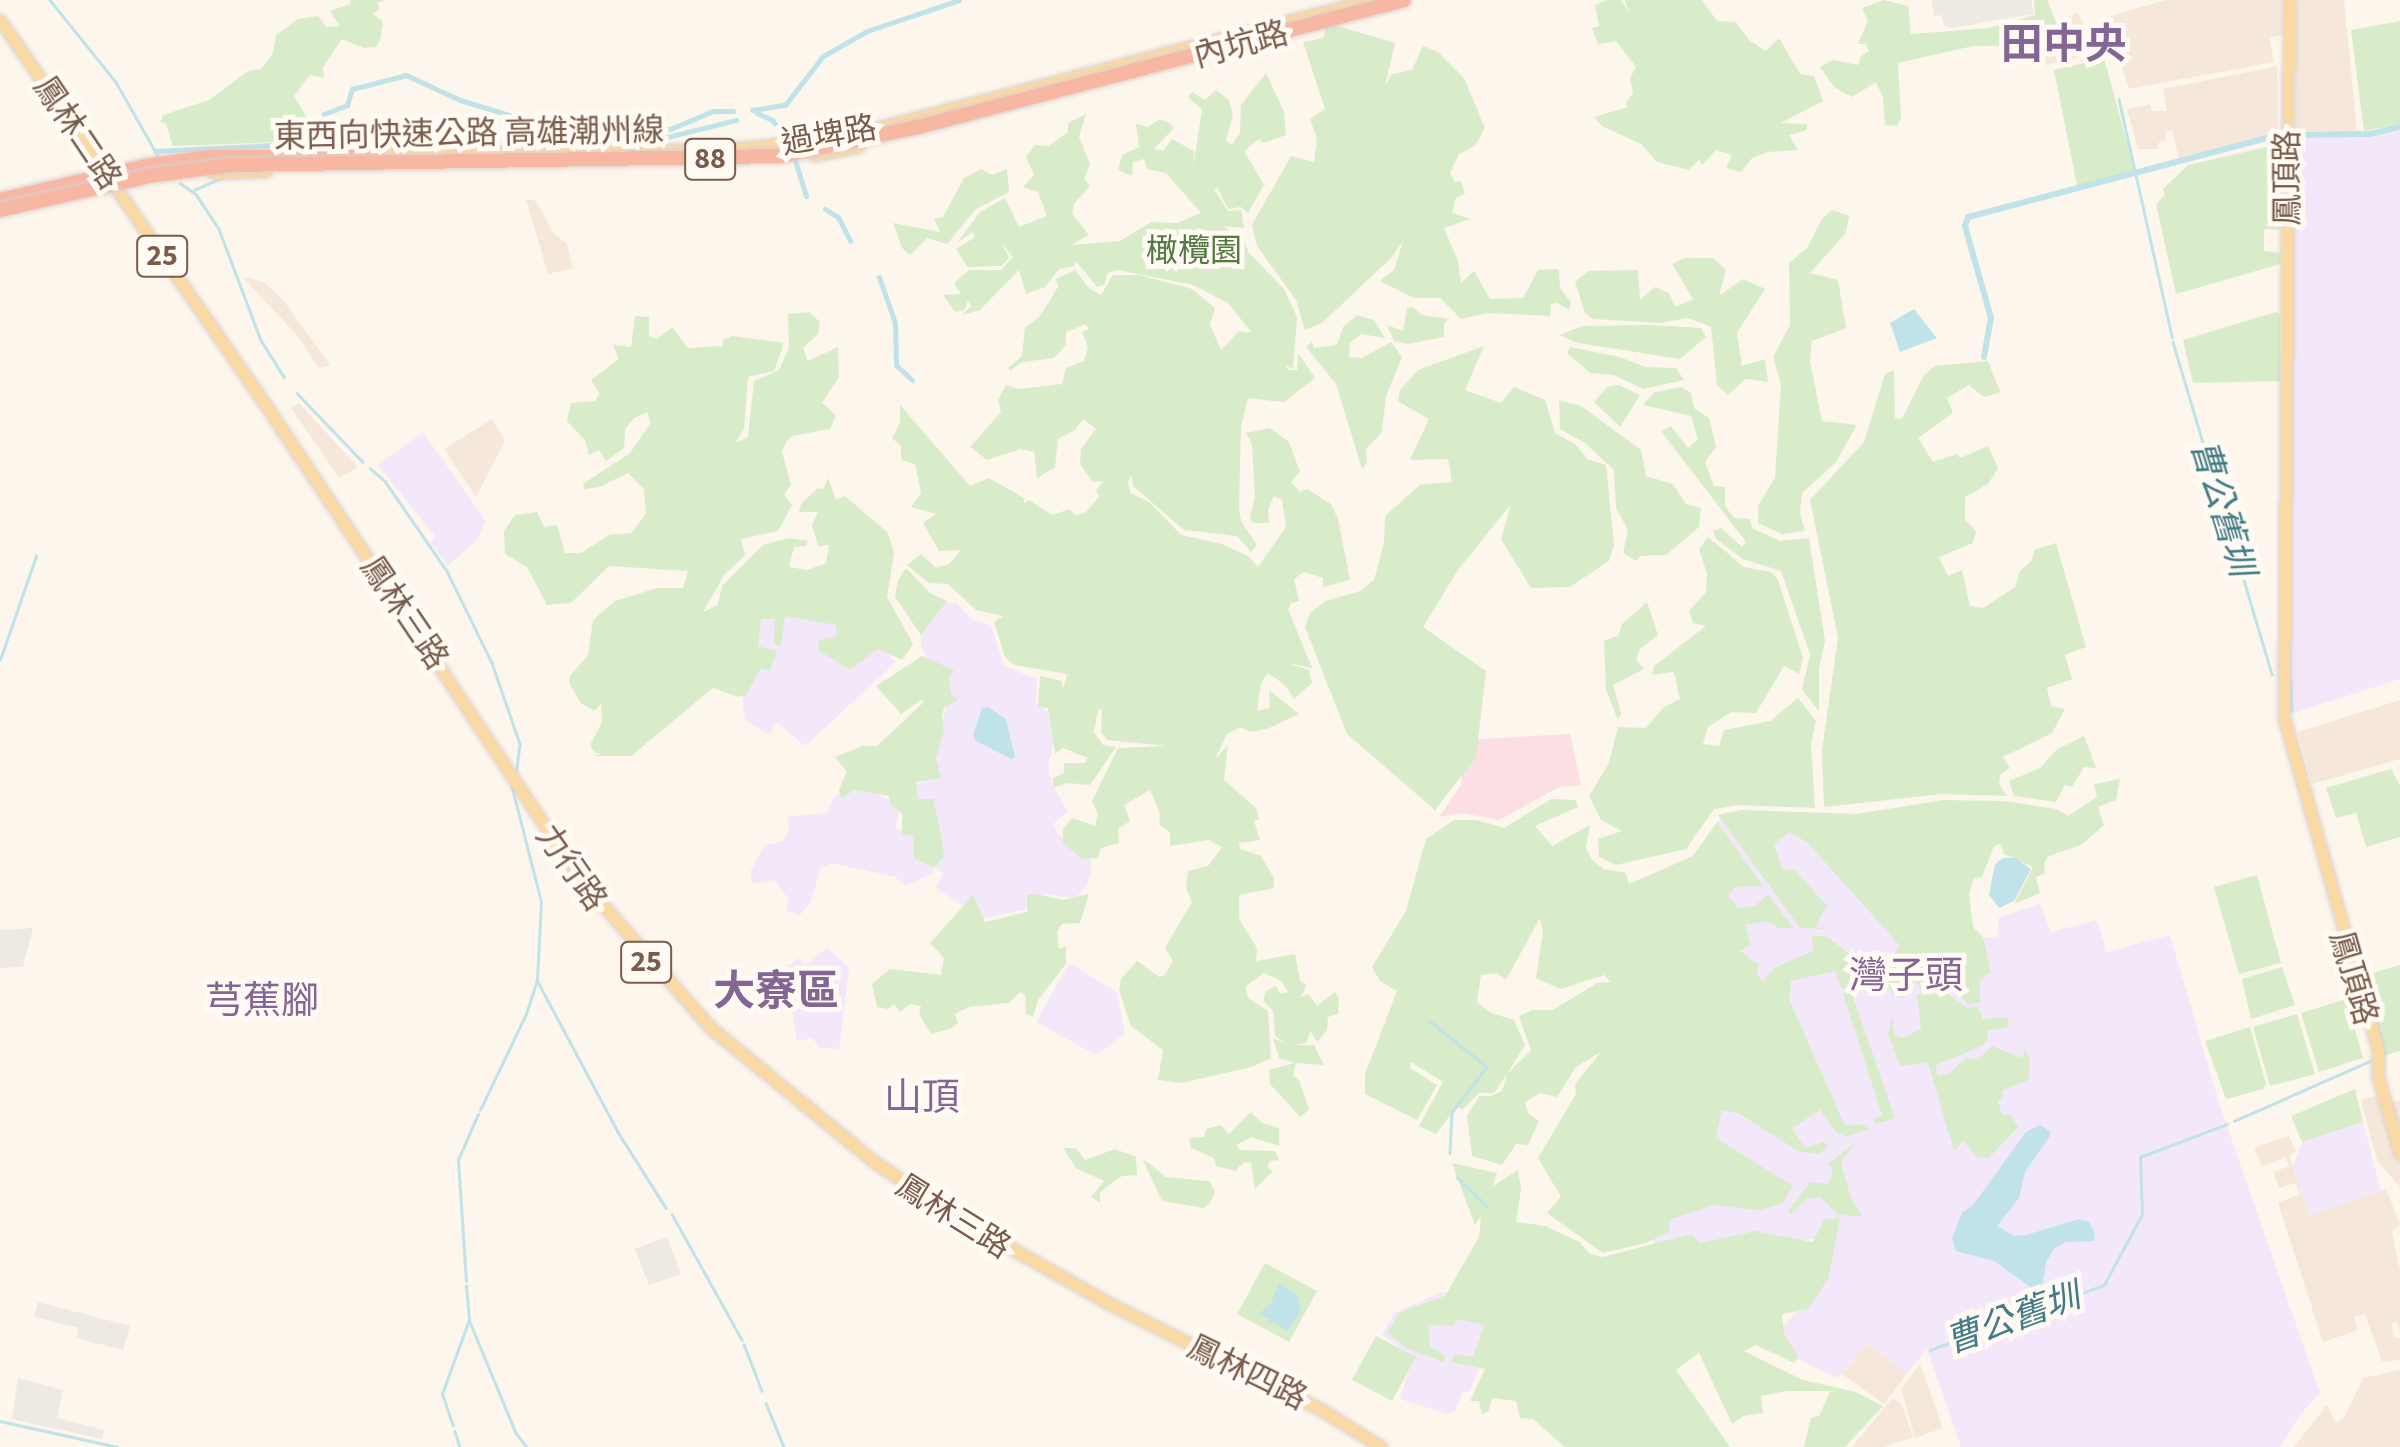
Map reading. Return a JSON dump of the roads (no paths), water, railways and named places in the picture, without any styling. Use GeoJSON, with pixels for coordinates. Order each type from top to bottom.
{"type":"FeatureCollection","features":[{"type":"Feature","properties":{"kind":"highway","name":"東西向快速公路 高雄潮州線"},"geometry":{"type":"LineString","coordinates":[[1,208],[147,171],[210,162],[718,154],[834,143],[1380,0]]}},
{"type":"Feature","properties":{"kind":"highway","name":"東西向快速公路 高雄潮州線"},"geometry":{"type":"LineString","coordinates":[[1,208],[148,176],[210,167],[718,159],[834,148],[1404,0]]}},
{"type":"Feature","properties":{"kind":"highway"},"geometry":{"type":"LineString","coordinates":[[1,208],[36,191],[154,165],[243,155],[381,158]]}},
{"type":"Feature","properties":{"kind":"highway"},"geometry":{"type":"LineString","coordinates":[[150,181],[210,172],[457,162]]}},
{"type":"Feature","properties":{"kind":"highway"},"geometry":{"type":"LineString","coordinates":[[1,208],[113,190]]}},
{"type":"Feature","properties":{"kind":"main road","name":"內坑路"},"geometry":{"type":"LineString","coordinates":[[1069,85],[1370,0]]}},
{"type":"Feature","properties":{"kind":"main road","name":"內坑路"},"geometry":{"type":"LineString","coordinates":[[1069,85],[1415,0]]}},
{"type":"Feature","properties":{"kind":"main road","name":"鳳頂路"},"geometry":{"type":"LineString","coordinates":[[2286,0],[2284,718],[2373,1034],[2400,1153]]}},
{"type":"Feature","properties":{"kind":"main road","name":"鳳林二路"},"geometry":{"type":"LineString","coordinates":[[0,20],[102,174]]}},
{"type":"Feature","properties":{"kind":"main road","name":"鳳林二路"},"geometry":{"type":"LineString","coordinates":[[0,30],[322,494]]}},
{"type":"Feature","properties":{"kind":"main road","name":"過埤路"},"geometry":{"type":"LineString","coordinates":[[113,190],[150,181],[257,171],[794,151],[1069,85]]}},
{"type":"Feature","properties":{"kind":"main road","name":"過埤路"},"geometry":{"type":"LineString","coordinates":[[1,208],[102,174],[230,153],[794,151]]}},
{"type":"Feature","properties":{"kind":"main road","name":"鳳林三路"},"geometry":{"type":"LineString","coordinates":[[322,494],[516,785]]}},
{"type":"Feature","properties":{"kind":"main road","name":"力行路"},"geometry":{"type":"LineString","coordinates":[[516,785],[609,916],[712,1029],[808,1110]]}},
{"type":"Feature","properties":{"kind":"main road","name":"鳳林三路"},"geometry":{"type":"LineString","coordinates":[[808,1110],[875,1162],[961,1220],[1110,1305]]}},
{"type":"Feature","properties":{"kind":"main road","name":"鳳林四路"},"geometry":{"type":"LineString","coordinates":[[1110,1305],[1320,1409],[1378,1447]]}},
{"type":"Feature","properties":{"kind":"water"},"geometry":{"type":"Polygon","coordinates":[[[1914,309],[1937,338],[1900,352],[1890,323],[1914,309]]]}},
{"type":"Feature","properties":{"kind":"water"},"geometry":{"type":"Polygon","coordinates":[[[988,707],[1006,719],[1015,757],[1011,759],[976,741],[973,735],[982,708],[988,707]]]}},
{"type":"Feature","properties":{"kind":"water"},"geometry":{"type":"Polygon","coordinates":[[[2003,858],[2015,858],[2031,869],[2014,901],[1999,908],[1989,895],[1995,864],[2003,858]]]}},
{"type":"Feature","properties":{"kind":"water"},"geometry":{"type":"Polygon","coordinates":[[[2040,1125],[2050,1131],[2050,1136],[2025,1172],[2019,1198],[1997,1226],[2014,1236],[2026,1235],[2079,1219],[2089,1222],[2095,1233],[2094,1241],[2066,1242],[2054,1249],[2046,1262],[2043,1283],[2032,1288],[1994,1261],[1956,1251],[1952,1238],[1962,1213],[1973,1205],[2026,1132],[2040,1125]]]}},
{"type":"Feature","properties":{"kind":"water"},"geometry":{"type":"Polygon","coordinates":[[[1279,1283],[1297,1295],[1301,1311],[1287,1331],[1274,1322],[1268,1326],[1270,1320],[1259,1314],[1271,1303],[1279,1283]]]}},
{"type":"Feature","properties":{"kind":"waterway"},"geometry":{"type":"LineString","coordinates":[[50,0],[116,82],[158,156]]}},
{"type":"Feature","properties":{"kind":"waterway"},"geometry":{"type":"LineString","coordinates":[[752,110],[785,105],[823,56],[867,31],[959,0]]}},
{"type":"Feature","properties":{"kind":"waterway"},"geometry":{"type":"LineString","coordinates":[[317,141],[324,114],[347,105],[352,89],[406,75],[460,100],[594,141],[670,129],[713,111],[733,111]]}},
{"type":"Feature","properties":{"kind":"waterway"},"geometry":{"type":"LineString","coordinates":[[2119,99],[2172,337]]}},
{"type":"Feature","properties":{"kind":"waterway"},"geometry":{"type":"LineString","coordinates":[[757,113],[772,120],[788,142]]}},
{"type":"Feature","properties":{"kind":"waterway"},"geometry":{"type":"LineString","coordinates":[[610,141],[647,142],[736,120]]}},
{"type":"Feature","properties":{"kind":"waterway"},"geometry":{"type":"LineString","coordinates":[[1984,357],[1991,318],[1965,226],[1968,217],[2278,135],[2371,134],[2400,127]]}},
{"type":"Feature","properties":{"kind":"waterway"},"geometry":{"type":"LineString","coordinates":[[155,151],[311,143]]}},
{"type":"Feature","properties":{"kind":"waterway"},"geometry":{"type":"LineString","coordinates":[[794,157],[806,196]]}},
{"type":"Feature","properties":{"kind":"waterway"},"geometry":{"type":"LineString","coordinates":[[194,190],[223,177]]}},
{"type":"Feature","properties":{"kind":"waterway"},"geometry":{"type":"LineString","coordinates":[[180,183],[196,194],[219,229],[261,340],[284,377]]}},
{"type":"Feature","properties":{"kind":"waterway"},"geometry":{"type":"LineString","coordinates":[[825,209],[838,217],[850,241]]}},
{"type":"Feature","properties":{"kind":"waterway"},"geometry":{"type":"LineString","coordinates":[[879,277],[895,323],[896,365],[912,380]]}},
{"type":"Feature","properties":{"kind":"waterway","name":"曹公舊圳"},"geometry":{"type":"LineString","coordinates":[[2173,342],[2272,675]]}},
{"type":"Feature","properties":{"kind":"waterway"},"geometry":{"type":"LineString","coordinates":[[297,393],[363,462]]}},
{"type":"Feature","properties":{"kind":"waterway"},"geometry":{"type":"LineString","coordinates":[[370,468],[385,481],[447,571],[492,663],[520,744],[517,770]]}},
{"type":"Feature","properties":{"kind":"waterway"},"geometry":{"type":"LineString","coordinates":[[0,660],[36,556]]}},
{"type":"Feature","properties":{"kind":"waterway","name":"曹公舊圳"},"geometry":{"type":"LineString","coordinates":[[2291,682],[2292,709]]}},
{"type":"Feature","properties":{"kind":"waterway"},"geometry":{"type":"LineString","coordinates":[[480,1110],[526,1014],[537,980],[541,902],[512,788]]}},
{"type":"Feature","properties":{"kind":"waterway"},"geometry":{"type":"LineString","coordinates":[[537,980],[618,1132],[666,1208]]}},
{"type":"Feature","properties":{"kind":"waterway","name":"曹公舊圳"},"geometry":{"type":"LineString","coordinates":[[2369,997],[2374,1015]]}},
{"type":"Feature","properties":{"kind":"waterway"},"geometry":{"type":"LineString","coordinates":[[1430,1021],[1487,1067],[1452,1113],[1450,1153]]}},
{"type":"Feature","properties":{"kind":"waterway","name":"曹公舊圳"},"geometry":{"type":"LineString","coordinates":[[2376,1021],[2380,1037]]}},
{"type":"Feature","properties":{"kind":"waterway","name":"曹公舊圳"},"geometry":{"type":"LineString","coordinates":[[2234,1121],[2370,1061]]}},
{"type":"Feature","properties":{"kind":"waterway"},"geometry":{"type":"LineString","coordinates":[[466,1281],[458,1160],[478,1114]]}},
{"type":"Feature","properties":{"kind":"waterway","name":"曹公舊圳"},"geometry":{"type":"LineString","coordinates":[[1930,1350],[2104,1285],[2142,1214],[2140,1157],[2227,1124]]}},
{"type":"Feature","properties":{"kind":"waterway"},"geometry":{"type":"LineString","coordinates":[[1457,1177],[1487,1206]]}},
{"type":"Feature","properties":{"kind":"waterway"},"geometry":{"type":"LineString","coordinates":[[672,1214],[742,1340]]}},
{"type":"Feature","properties":{"kind":"waterway"},"geometry":{"type":"LineString","coordinates":[[453,1426],[442,1394],[469,1320],[466,1286]]}},
{"type":"Feature","properties":{"kind":"waterway"},"geometry":{"type":"LineString","coordinates":[[470,1322],[516,1433],[527,1447]]}},
{"type":"Feature","properties":{"kind":"waterway"},"geometry":{"type":"LineString","coordinates":[[744,1344],[762,1391]]}},
{"type":"Feature","properties":{"kind":"waterway"},"geometry":{"type":"LineString","coordinates":[[766,1403],[784,1447]]}},
{"type":"Feature","properties":{"kind":"waterway"},"geometry":{"type":"LineString","coordinates":[[0,1421],[117,1447]]}},
{"type":"Feature","properties":{"kind":"waterway"},"geometry":{"type":"LineString","coordinates":[[455,1431],[460,1447]]}},
{"type":"Feature","properties":{"kind":"district","name":"田中央"},"geometry":{"type":"Point","coordinates":[2064,45]}},
{"type":"Feature","properties":{"kind":"district","name":"灣子頭"},"geometry":{"type":"Point","coordinates":[1906,977]}},
{"type":"Feature","properties":{"kind":"district","name":"大寮區"},"geometry":{"type":"Point","coordinates":[776,992]}},
{"type":"Feature","properties":{"kind":"district","name":"芎蕉腳"},"geometry":{"type":"Point","coordinates":[262,1002]}},
{"type":"Feature","properties":{"kind":"district","name":"山頂"},"geometry":{"type":"Point","coordinates":[922,1099]}},
{"type":"Feature","properties":{"kind":"park label","name":"橄欖園"},"geometry":{"type":"Point","coordinates":[1194,251]}}]}
